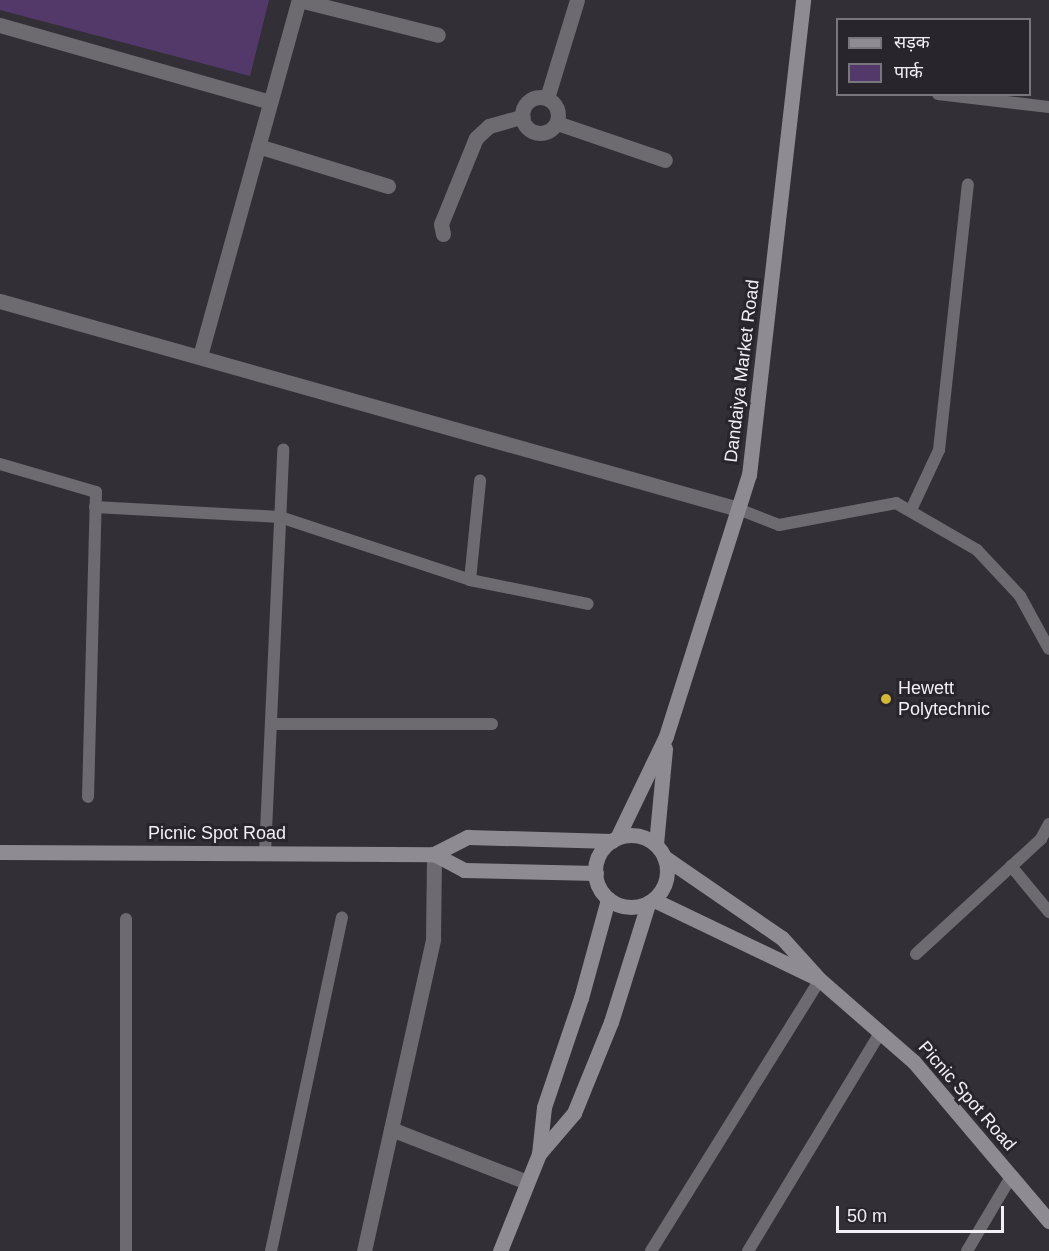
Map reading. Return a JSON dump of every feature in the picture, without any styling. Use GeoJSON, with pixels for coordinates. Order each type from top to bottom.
{"type":"FeatureCollection","features":[{"type":"Feature","properties":{"kind":"street"},"geometry":{"type":"LineString","coordinates":[[200,356],[299,0],[438,35]]}},
{"type":"Feature","properties":{"kind":"street"},"geometry":{"type":"LineString","coordinates":[[547,98],[577,0]]}},
{"type":"Feature","properties":{"kind":"street","name":"Dandaiya Market Road"},"geometry":{"type":"LineString","coordinates":[[666,736],[749,475],[803,0]]}},
{"type":"Feature","properties":{"kind":"street"},"geometry":{"type":"LineString","coordinates":[[0,25],[270,102]]}},
{"type":"Feature","properties":{"kind":"street"},"geometry":{"type":"LineString","coordinates":[[443,234],[441,224],[476,138],[489,126],[522,116],[530,100],[547,98]]}},
{"type":"Feature","properties":{"kind":"street"},"geometry":{"type":"LineString","coordinates":[[522,116],[527,127],[537,133],[549,131],[557,123],[558,111],[547,98]]}},
{"type":"Feature","properties":{"kind":"street"},"geometry":{"type":"LineString","coordinates":[[557,123],[665,160]]}},
{"type":"Feature","properties":{"kind":"street"},"geometry":{"type":"LineString","coordinates":[[258,146],[388,186]]}},
{"type":"Feature","properties":{"kind":"street"},"geometry":{"type":"LineString","coordinates":[[0,301],[738,509]]}},
{"type":"Feature","properties":{"kind":"street"},"geometry":{"type":"LineString","coordinates":[[539,1155],[544,1107],[581,998],[608,899],[596,873],[599,855],[614,840],[666,736]]}},
{"type":"Feature","properties":{"kind":"street"},"geometry":{"type":"LineString","coordinates":[[500,1251],[539,1155],[574,1113],[611,1022],[651,902],[665,885],[660,850],[666,736]]}},
{"type":"Feature","properties":{"kind":"street"},"geometry":{"type":"LineString","coordinates":[[614,840],[637,835],[660,850]]}},
{"type":"Feature","properties":{"kind":"street","name":"Picnic Spot Road"},"geometry":{"type":"LineString","coordinates":[[0,852],[434,854],[468,837],[614,840]]}},
{"type":"Feature","properties":{"kind":"street","name":"Picnic Spot Road"},"geometry":{"type":"LineString","coordinates":[[660,850],[782,938],[820,980],[914,1062],[1049,1221]]}},
{"type":"Feature","properties":{"kind":"street"},"geometry":{"type":"LineString","coordinates":[[364,1251],[433,939],[434,854]]}},
{"type":"Feature","properties":{"kind":"street","name":"Picnic Spot Road"},"geometry":{"type":"LineString","coordinates":[[434,854],[464,870],[596,873]]}},
{"type":"Feature","properties":{"kind":"street"},"geometry":{"type":"LineString","coordinates":[[608,899],[631,908],[651,902]]}},
{"type":"Feature","properties":{"kind":"street","name":"Picnic Spot Road"},"geometry":{"type":"LineString","coordinates":[[651,902],[820,980]]}},
{"type":"Feature","properties":{"kind":"street"},"geometry":{"type":"LineString","coordinates":[[391,1129],[527,1182]]}},
{"type":"Feature","properties":{"kind":"lane"},"geometry":{"type":"LineString","coordinates":[[955,96],[1049,107]]}},
{"type":"Feature","properties":{"kind":"lane"},"geometry":{"type":"LineString","coordinates":[[911,510],[939,450],[968,186]]}},
{"type":"Feature","properties":{"kind":"lane"},"geometry":{"type":"LineString","coordinates":[[265,853],[283,449]]}},
{"type":"Feature","properties":{"kind":"lane"},"geometry":{"type":"LineString","coordinates":[[0,465],[96,492],[88,796]]}},
{"type":"Feature","properties":{"kind":"lane"},"geometry":{"type":"LineString","coordinates":[[470,580],[480,482]]}},
{"type":"Feature","properties":{"kind":"lane"},"geometry":{"type":"LineString","coordinates":[[738,509],[779,525],[896,503],[976,550],[1020,596],[1049,650]]}},
{"type":"Feature","properties":{"kind":"lane"},"geometry":{"type":"LineString","coordinates":[[96,507],[280,517],[470,580],[588,604]]}},
{"type":"Feature","properties":{"kind":"lane"},"geometry":{"type":"LineString","coordinates":[[271,724],[492,724]]}},
{"type":"Feature","properties":{"kind":"lane"},"geometry":{"type":"LineString","coordinates":[[916,954],[1041,839],[1049,824]]}},
{"type":"Feature","properties":{"kind":"lane"},"geometry":{"type":"LineString","coordinates":[[1011,866],[1049,912]]}},
{"type":"Feature","properties":{"kind":"lane"},"geometry":{"type":"LineString","coordinates":[[271,1251],[342,917]]}},
{"type":"Feature","properties":{"kind":"lane"},"geometry":{"type":"LineString","coordinates":[[126,919],[126,1251]]}},
{"type":"Feature","properties":{"kind":"lane"},"geometry":{"type":"LineString","coordinates":[[651,1251],[820,980]]}},
{"type":"Feature","properties":{"kind":"lane"},"geometry":{"type":"LineString","coordinates":[[748,1251],[880,1033]]}},
{"type":"Feature","properties":{"kind":"lane"},"geometry":{"type":"LineString","coordinates":[[967,1251],[1011,1177]]}},
{"type":"Feature","properties":{"kind":"green space"},"geometry":{"type":"Polygon","coordinates":[[[0,0],[269,0],[250,76],[0,10],[0,0]]]}},
{"type":"Feature","properties":{"kind":"place","name":"Hewett Polytechnic"},"geometry":{"type":"Point","coordinates":[886,699]}}]}
